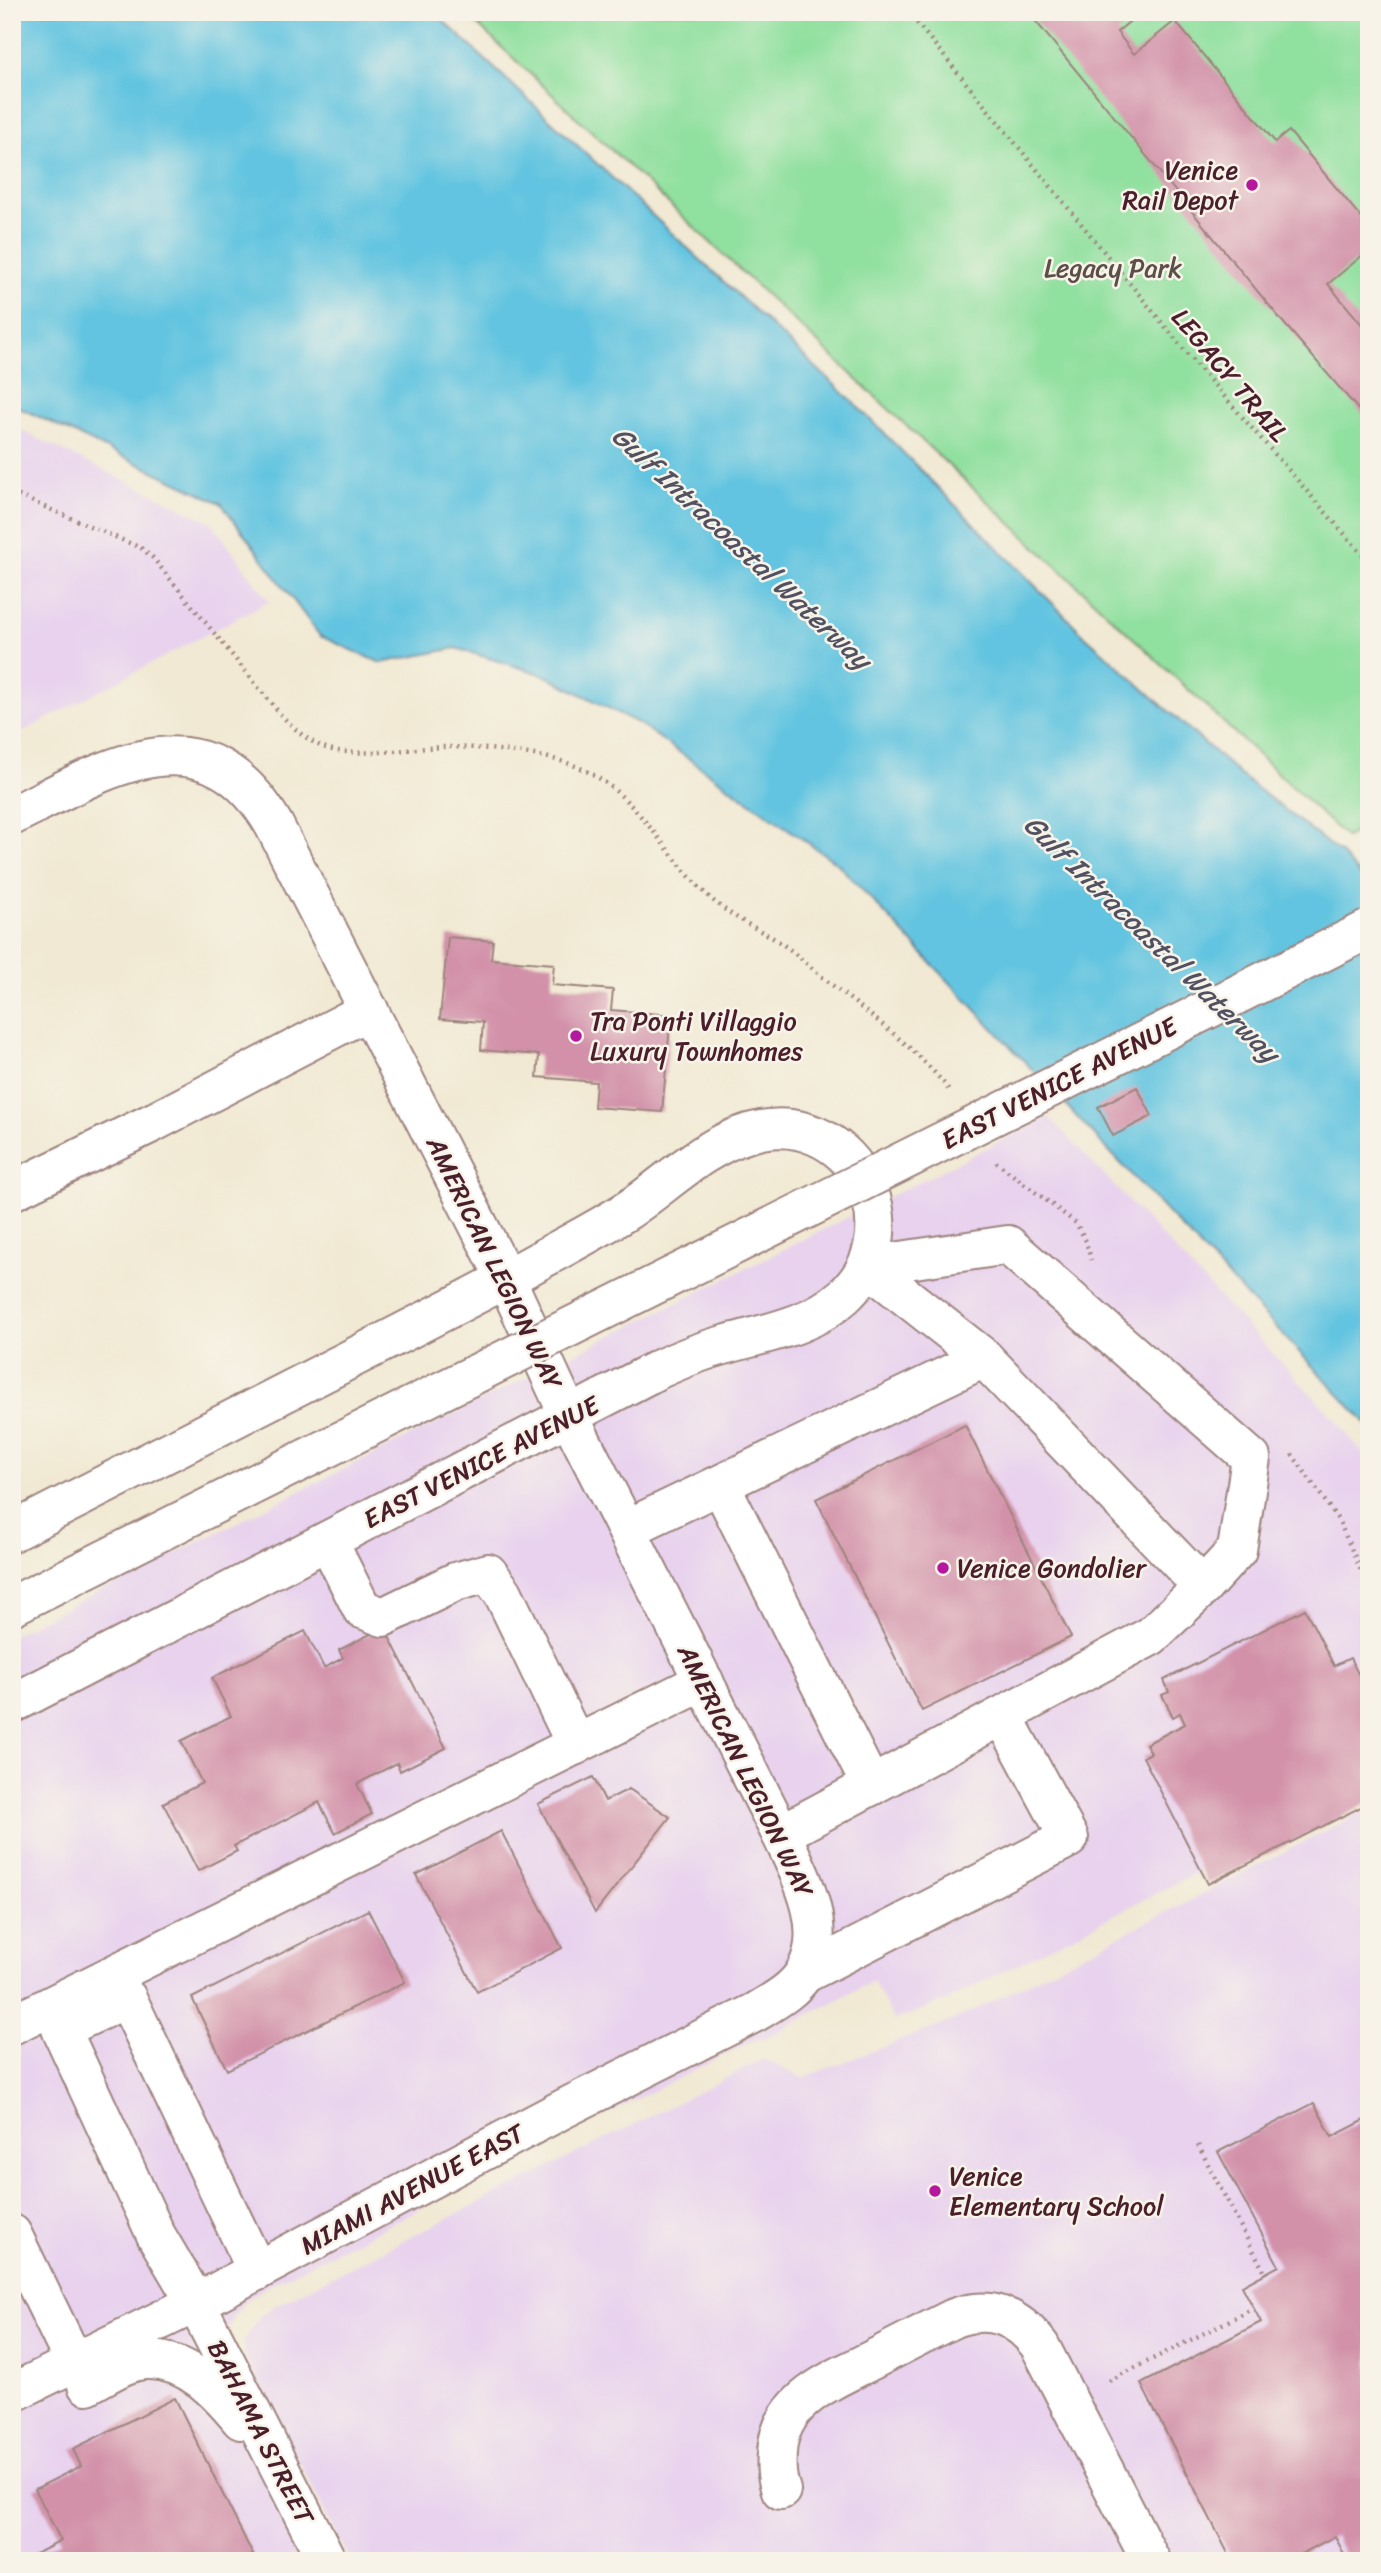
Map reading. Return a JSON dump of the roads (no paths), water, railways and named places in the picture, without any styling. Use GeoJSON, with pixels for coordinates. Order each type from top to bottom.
{"type":"FeatureCollection","features":[{"type":"Feature","properties":{"kind":"street","name":"AMERICAN LEGION WAY"},"geometry":{"type":"LineString","coordinates":[[12,816],[85,780],[143,760],[178,756],[193,757],[214,764],[242,782],[267,813],[506,1279],[569,1416],[781,1834],[808,1894],[813,1916],[811,1957],[804,1974]]}},
{"type":"Feature","properties":{"kind":"street","name":"EAST VENICE AVENUE"},"geometry":{"type":"LineString","coordinates":[[12,1606],[1369,929]]}},
{"type":"Feature","properties":{"kind":"street"},"geometry":{"type":"LineString","coordinates":[[12,1191],[156,1121],[369,1010]]}},
{"type":"Feature","properties":{"kind":"street","name":"EAST VENICE AVENUE"},"geometry":{"type":"LineString","coordinates":[[12,1532],[506,1279],[628,1210],[718,1146],[752,1132],[801,1130],[825,1139],[856,1168],[870,1197],[875,1217],[875,1241],[867,1266],[845,1295],[807,1320],[687,1357],[12,1704]]}},
{"type":"Feature","properties":{"kind":"street"},"geometry":{"type":"LineString","coordinates":[[781,1834],[1151,1636],[1203,1587],[1237,1550],[1251,1458],[1008,1245],[867,1266]]}},
{"type":"Feature","properties":{"kind":"street"},"geometry":{"type":"LineString","coordinates":[[867,1266],[984,1357],[1203,1587]]}},
{"type":"Feature","properties":{"kind":"street"},"geometry":{"type":"LineString","coordinates":[[628,1529],[984,1357]]}},
{"type":"Feature","properties":{"kind":"street"},"geometry":{"type":"LineString","coordinates":[[721,1486],[871,1786]]}},
{"type":"Feature","properties":{"kind":"street"},"geometry":{"type":"LineString","coordinates":[[328,1541],[362,1609],[383,1617],[455,1582],[488,1573],[503,1593],[576,1745]]}},
{"type":"Feature","properties":{"kind":"street"},"geometry":{"type":"LineString","coordinates":[[12,2025],[704,1681]]}},
{"type":"Feature","properties":{"kind":"street","name":"MIAMI AVENUE EAST"},"geometry":{"type":"LineString","coordinates":[[12,2393],[196,2303],[565,2108],[756,2012],[780,1997],[804,1974],[1069,1838],[1003,1716]]}},
{"type":"Feature","properties":{"kind":"street","name":"BAHAMA STREET"},"geometry":{"type":"LineString","coordinates":[[257,2271],[127,1998],[61,2029],[156,2235],[196,2303],[327,2561]]}},
{"type":"Feature","properties":{"kind":"street"},"geometry":{"type":"LineString","coordinates":[[12,2234],[74,2362]]}},
{"type":"Feature","properties":{"kind":"street"},"geometry":{"type":"LineString","coordinates":[[781,2490],[776,2469],[779,2434],[783,2423],[803,2398],[828,2382],[954,2318],[965,2314],[992,2313],[1017,2322],[1040,2346],[1151,2561]]}},
{"type":"Feature","properties":{"kind":"street"},"geometry":{"type":"LineString","coordinates":[[12,2420],[127,2365],[147,2360],[168,2363],[190,2372],[214,2388],[276,2462]]}},
{"type":"Feature","properties":{"kind":"water","name":"Gulf Intracoastal Waterway"},"geometry":{"type":"Polygon","coordinates":[[[12,12],[434,12],[853,402],[1086,637],[1240,775],[1341,854],[1369,886],[1369,1426],[838,864],[638,723],[544,675],[456,648],[381,663],[320,636],[221,503],[12,404],[12,12]]]}},
{"type":"Feature","properties":{"kind":"place","name":"Venice Rail Depot"},"geometry":{"type":"Point","coordinates":[1252,185]}},
{"type":"Feature","properties":{"kind":"place","name":"Tra Ponti Villaggio Luxury Townhomes"},"geometry":{"type":"Point","coordinates":[576,1036]}},
{"type":"Feature","properties":{"kind":"place","name":"Venice Gondolier"},"geometry":{"type":"Point","coordinates":[943,1568]}},
{"type":"Feature","properties":{"kind":"place","name":"Venice Elementary School"},"geometry":{"type":"Point","coordinates":[935,2191]}},
{"type":"Feature","properties":{"kind":"park label","name":"Legacy Park"},"geometry":{"type":"Point","coordinates":[1113,268]}}]}
